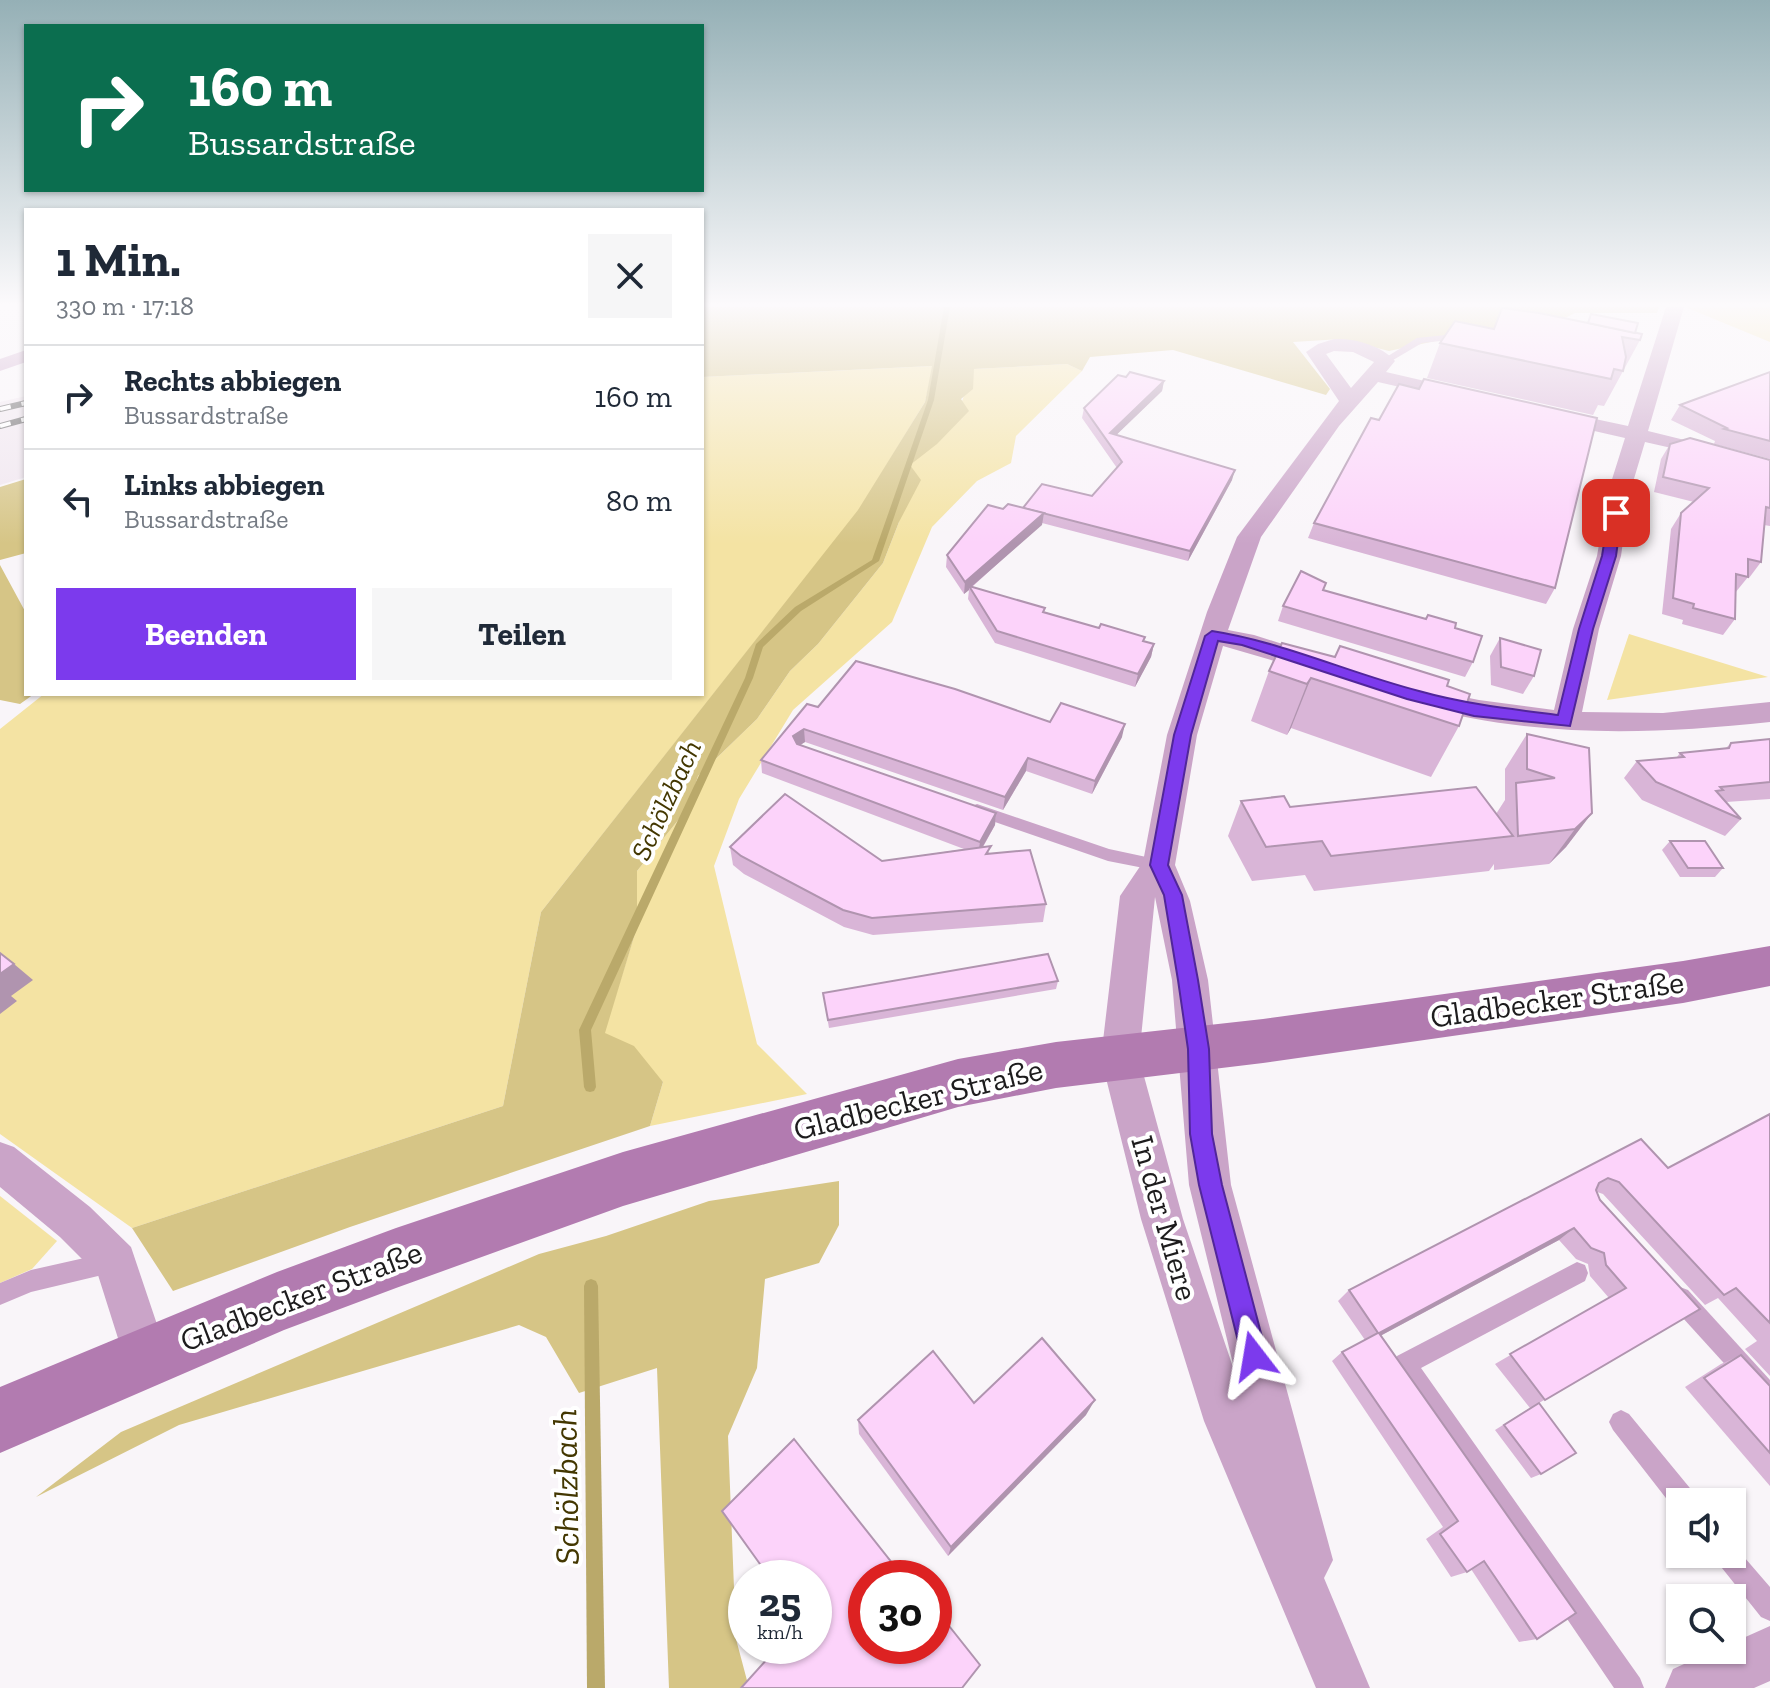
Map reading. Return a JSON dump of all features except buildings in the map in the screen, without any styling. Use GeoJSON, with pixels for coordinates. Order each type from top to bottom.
{"type":"FeatureCollection","features":[{"type":"Feature","properties":{"kind":"main road","name":"Gladbecker Straße"},"geometry":{"type":"LineString","coordinates":[[0,1420],[292,1296],[623,1179],[958,1083],[1056,1065],[1198,1049],[1683,982],[1770,966]]}},
{"type":"Feature","properties":{"kind":"street"},"geometry":{"type":"LineString","coordinates":[[1339,386],[1349,400]]}},
{"type":"Feature","properties":{"kind":"street","name":"In der Miere"},"geometry":{"type":"LineString","coordinates":[[1336,1668],[1228,1421],[1162,1219],[1120,1058],[1137,896],[1159,865],[1182,735],[1212,636],[1249,537],[1291,475],[1363,386]]}},
{"type":"Feature","properties":{"kind":"street"},"geometry":{"type":"LineString","coordinates":[[1437,386],[1482,400]]}},
{"type":"Feature","properties":{"kind":"street"},"geometry":{"type":"LineString","coordinates":[[1565,722],[1586,629],[1609,556],[1619,492],[1650,386]]}},
{"type":"Feature","properties":{"kind":"street"},"geometry":{"type":"LineString","coordinates":[[1528,410],[1726,454],[1770,468]]}},
{"type":"Feature","properties":{"kind":"street"},"geometry":{"type":"LineString","coordinates":[[1212,636],[1245,641],[1343,672]]}},
{"type":"Feature","properties":{"kind":"street"},"geometry":{"type":"LineString","coordinates":[[1399,691],[1474,710],[1565,722],[1651,724],[1770,712]]}},
{"type":"Feature","properties":{"kind":"street","name":"In der Miere"},"geometry":{"type":"LineString","coordinates":[[1159,865],[1173,895],[1198,1049],[1201,1134],[1210,1185],[1336,1668]]}},
{"type":"Feature","properties":{"kind":"street","name":"Gladbecker Straße"},"geometry":{"type":"LineString","coordinates":[[0,1161],[75,1222],[116,1262],[145,1357]]}},
{"type":"Feature","properties":{"kind":"street"},"geometry":{"type":"LineString","coordinates":[[1692,1688],[1770,1653]]}},
{"type":"Feature","properties":{"kind":"lane"},"geometry":{"type":"LineString","coordinates":[[966,806],[1108,855],[1159,865]]}},
{"type":"Feature","properties":{"kind":"lane"},"geometry":{"type":"LineString","coordinates":[[0,1294],[31,1281],[116,1262]]}},
{"type":"Feature","properties":{"kind":"lane"},"geometry":{"type":"LineString","coordinates":[[1577,1273],[1405,1364],[1630,1688]]}},
{"type":"Feature","properties":{"kind":"lane"},"geometry":{"type":"LineString","coordinates":[[1667,1283],[1770,1397]]}},
{"type":"Feature","properties":{"kind":"lane"},"geometry":{"type":"LineString","coordinates":[[1621,1422],[1674,1488]]}},
{"type":"Feature","properties":{"kind":"lane"},"geometry":{"type":"LineString","coordinates":[[1738,1568],[1770,1608]]}},
{"type":"Feature","properties":{"kind":"shaded area"},"geometry":{"type":"Polygon","coordinates":[[[704,386],[929,386],[925,402],[859,510],[541,912],[503,1106],[132,1228],[0,1134],[0,729],[41,696],[704,696],[704,386]]]}},
{"type":"Feature","properties":{"kind":"shaded area"},"geometry":{"type":"Polygon","coordinates":[[[928,386],[973,386],[961,399],[969,411],[937,444],[910,465],[921,480],[899,522],[883,563],[818,644],[790,671],[757,719],[698,776],[688,808],[637,871],[637,927],[605,1033],[634,1046],[663,1082],[650,1126],[350,1227],[173,1291],[132,1228],[503,1106],[541,912],[858,510],[925,402],[928,386]]]}},
{"type":"Feature","properties":{"kind":"shaded area"},"geometry":{"type":"Polygon","coordinates":[[[968,386],[1067,386],[1016,436],[1011,463],[977,481],[932,527],[892,622],[793,710],[739,799],[714,866],[757,1044],[807,1094],[650,1126],[663,1082],[604,1033],[637,927],[637,871],[688,808],[698,776],[757,719],[790,671],[818,644],[883,563],[899,522],[909,465],[952,428],[968,386]]]}},
{"type":"Feature","properties":{"kind":"shaded area"},"geometry":{"type":"Polygon","coordinates":[[[1295,386],[1327,386],[1330,389],[1326,395],[1295,386]]]}},
{"type":"Feature","properties":{"kind":"shaded area"},"geometry":{"type":"Polygon","coordinates":[[[24,396],[24,478],[0,485],[0,402],[24,396]]]}},
{"type":"Feature","properties":{"kind":"shaded area"},"geometry":{"type":"Polygon","coordinates":[[[24,480],[24,554],[0,560],[0,487],[24,480]]]}},
{"type":"Feature","properties":{"kind":"shaded area"},"geometry":{"type":"Polygon","coordinates":[[[0,565],[24,609],[24,696],[31,696],[20,704],[0,700],[0,565]]]}},
{"type":"Feature","properties":{"kind":"shaded area"},"geometry":{"type":"Polygon","coordinates":[[[1629,634],[1768,677],[1607,700],[1629,634]]]}},
{"type":"Feature","properties":{"kind":"shaded area"},"geometry":{"type":"Polygon","coordinates":[[[839,1181],[839,1225],[819,1263],[765,1279],[757,1368],[728,1436],[733,1560],[728,1560],[728,1664],[743,1664],[749,1688],[669,1688],[657,1368],[579,1393],[546,1337],[519,1325],[179,1425],[36,1497],[121,1432],[539,1254],[606,1236],[709,1201],[839,1181]]]}},
{"type":"Feature","properties":{"kind":"shaded area"},"geometry":{"type":"Polygon","coordinates":[[[0,1196],[57,1241],[32,1269],[0,1283],[0,1196]]]}},
{"type":"Feature","properties":{"kind":"waterway","name":"Schölzbach"},"geometry":{"type":"LineString","coordinates":[[590,1087],[585,1030],[749,678],[759,646],[798,609],[875,561],[933,386]]}},
{"type":"Feature","properties":{"kind":"waterway","name":"Schölzbach"},"geometry":{"type":"LineString","coordinates":[[591,1286],[596,1688]]}},
{"type":"Feature","properties":{"kind":"railway"},"geometry":{"type":"LineString","coordinates":[[0,409],[24,403]]}},
{"type":"Feature","properties":{"kind":"railway"},"geometry":{"type":"LineString","coordinates":[[0,426],[24,420]]}},
{"type":"Feature","properties":{"kind":"route"},"geometry":{"type":"LineString","coordinates":[[1254,1356],[1210,1185],[1201,1134],[1198,1049],[1188,980],[1173,895],[1159,865],[1182,735],[1212,636],[1245,641],[1413,695],[1474,710],[1565,722],[1586,629],[1609,556],[1616,513]]}}]}
